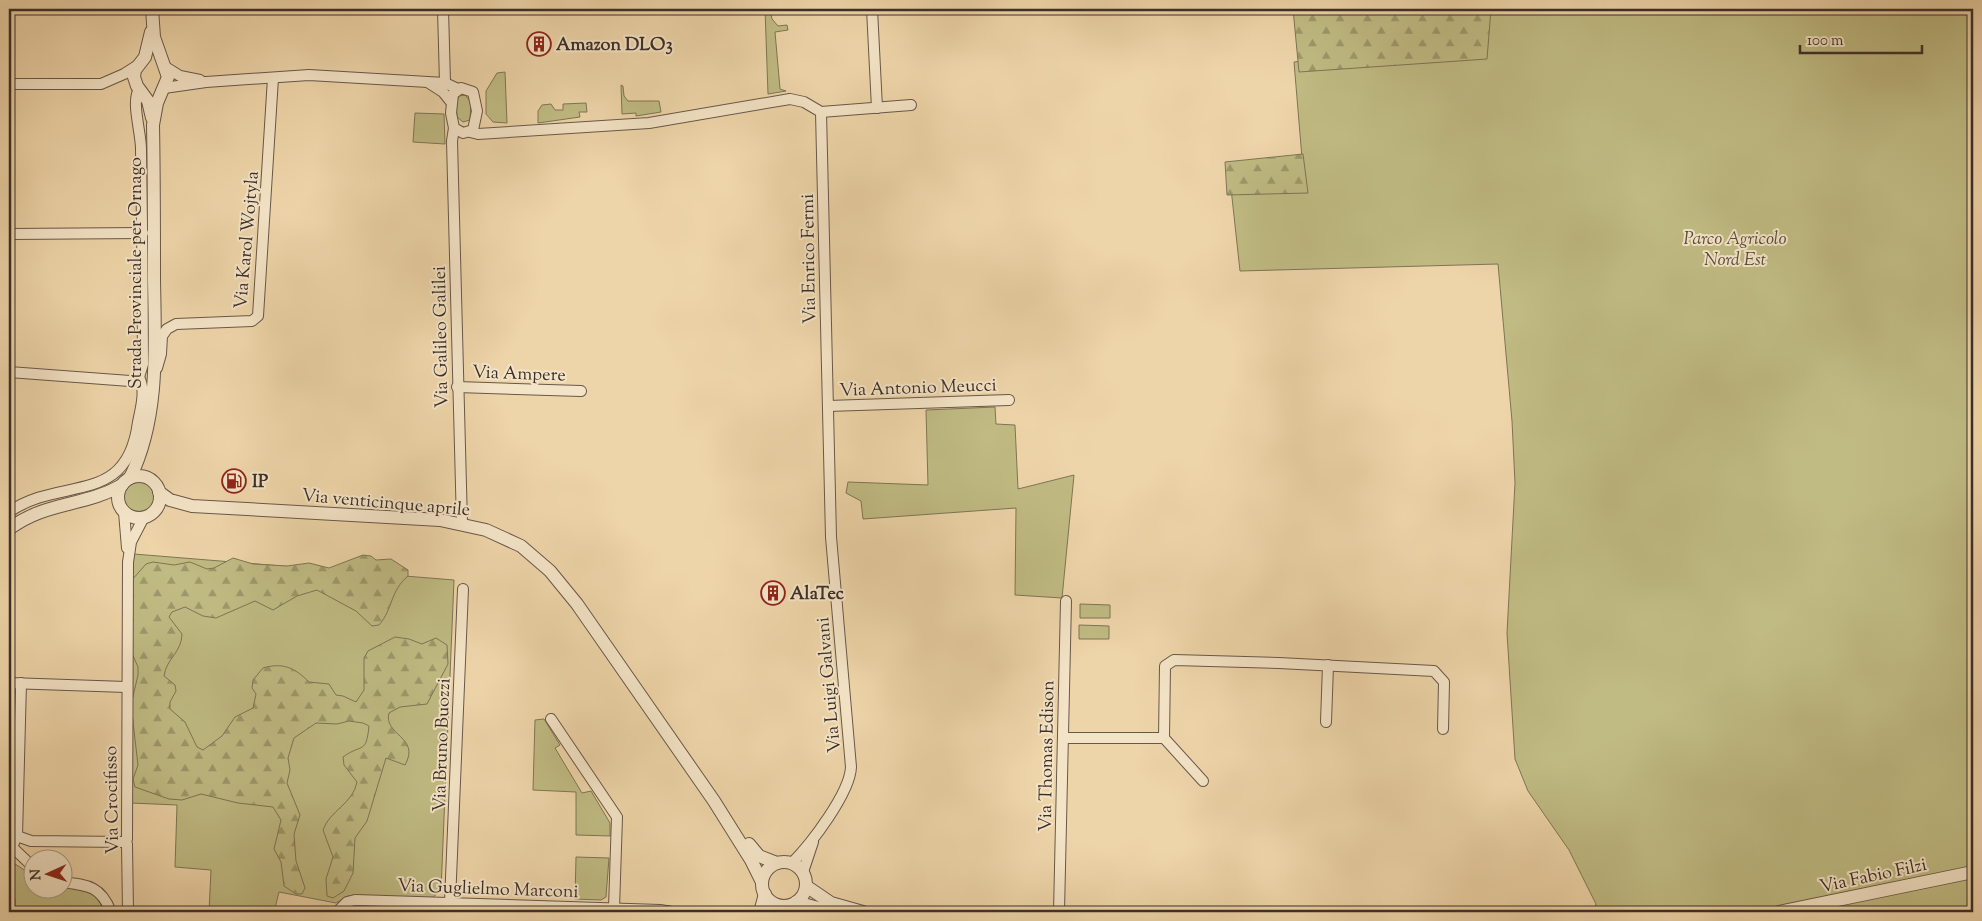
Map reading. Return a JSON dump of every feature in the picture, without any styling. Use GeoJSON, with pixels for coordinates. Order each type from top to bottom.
{"type":"FeatureCollection","features":[{"type":"Feature","properties":{"kind":"street","name":"Strada Provinciale per Ornago"},"geometry":{"type":"LineString","coordinates":[[152,9],[152,27],[148,47],[134,76],[139,89],[149,104],[153,126]]}},
{"type":"Feature","properties":{"kind":"street"},"geometry":{"type":"LineString","coordinates":[[443,9],[445,83]]}},
{"type":"Feature","properties":{"kind":"street"},"geometry":{"type":"LineString","coordinates":[[872,9],[877,108]]}},
{"type":"Feature","properties":{"kind":"street","name":"Strada Provinciale per Ornago"},"geometry":{"type":"LineString","coordinates":[[151,480],[144,449],[153,381],[155,342],[153,126],[155,108],[168,77],[152,27]]}},
{"type":"Feature","properties":{"kind":"street"},"geometry":{"type":"LineString","coordinates":[[9,84],[99,84],[140,64],[153,60],[180,76],[206,82]]}},
{"type":"Feature","properties":{"kind":"street"},"geometry":{"type":"LineString","coordinates":[[112,79],[125,81],[151,94],[163,89],[206,82],[309,75],[445,83],[458,89],[466,88],[473,92],[477,118],[475,127],[467,132],[452,149]]}},
{"type":"Feature","properties":{"kind":"street","name":"Via Karol Wojtyla"},"geometry":{"type":"LineString","coordinates":[[153,381],[161,356],[162,336],[176,324],[252,321],[258,316],[273,78]]}},
{"type":"Feature","properties":{"kind":"street"},"geometry":{"type":"LineString","coordinates":[[428,83],[443,92],[451,102]]}},
{"type":"Feature","properties":{"kind":"street"},"geometry":{"type":"LineString","coordinates":[[9,512],[38,498],[98,482],[112,476],[122,467],[135,445],[143,389],[139,377],[143,364],[141,137],[135,102],[139,89]]}},
{"type":"Feature","properties":{"kind":"street"},"geometry":{"type":"LineString","coordinates":[[451,102],[453,94],[458,89]]}},
{"type":"Feature","properties":{"kind":"street"},"geometry":{"type":"LineString","coordinates":[[454,128],[478,134],[542,132],[649,123],[790,100],[804,102],[821,112],[911,105]]}},
{"type":"Feature","properties":{"kind":"street","name":"Via Galileo Galilei"},"geometry":{"type":"LineString","coordinates":[[451,102],[454,128],[452,149],[462,524]]}},
{"type":"Feature","properties":{"kind":"street","name":"Via Enrico Fermi"},"geometry":{"type":"LineString","coordinates":[[821,112],[828,406]]}},
{"type":"Feature","properties":{"kind":"street"},"geometry":{"type":"LineString","coordinates":[[477,118],[485,126],[500,132]]}},
{"type":"Feature","properties":{"kind":"street"},"geometry":{"type":"LineString","coordinates":[[9,234],[142,233]]}},
{"type":"Feature","properties":{"kind":"street"},"geometry":{"type":"LineString","coordinates":[[9,372],[130,381],[139,377]]}},
{"type":"Feature","properties":{"kind":"street","name":"Via Ampere"},"geometry":{"type":"LineString","coordinates":[[457,387],[581,391]]}},
{"type":"Feature","properties":{"kind":"street","name":"Via Antonio Meucci"},"geometry":{"type":"LineString","coordinates":[[828,406],[1010,400]]}},
{"type":"Feature","properties":{"kind":"street","name":"Via Luigi Galvani"},"geometry":{"type":"LineString","coordinates":[[792,863],[818,832],[849,782],[852,767],[831,537],[828,406]]}},
{"type":"Feature","properties":{"kind":"street","name":"Strada Provinciale per Ornago"},"geometry":{"type":"LineString","coordinates":[[126,481],[144,449]]}},
{"type":"Feature","properties":{"kind":"street"},"geometry":{"type":"LineString","coordinates":[[9,529],[42,510],[88,500],[126,481],[141,476],[151,480],[159,492],[158,503],[131,542],[128,562]]}},
{"type":"Feature","properties":{"kind":"street"},"geometry":{"type":"LineString","coordinates":[[126,481],[118,497],[122,510],[128,562]]}},
{"type":"Feature","properties":{"kind":"street","name":"Via venticinque aprile"},"geometry":{"type":"LineString","coordinates":[[159,492],[170,500],[192,506],[422,519],[462,524],[486,530],[510,540],[530,553],[550,571],[585,614],[714,801],[752,860],[764,888]]}},
{"type":"Feature","properties":{"kind":"street"},"geometry":{"type":"LineString","coordinates":[[88,500],[122,510],[133,517],[148,515]]}},
{"type":"Feature","properties":{"kind":"street","name":"Via venticinque aprile"},"geometry":{"type":"LineString","coordinates":[[148,515],[192,506]]}},
{"type":"Feature","properties":{"kind":"street","name":"Via Crocifisso"},"geometry":{"type":"LineString","coordinates":[[128,562],[126,687],[127,839],[125,842],[127,844],[128,912]]}},
{"type":"Feature","properties":{"kind":"street","name":"Via Bruno Buozzi"},"geometry":{"type":"LineString","coordinates":[[450,902],[464,589]]}},
{"type":"Feature","properties":{"kind":"street","name":"Via Thomas Edison"},"geometry":{"type":"LineString","coordinates":[[1058,912],[1066,601]]}},
{"type":"Feature","properties":{"kind":"street"},"geometry":{"type":"LineString","coordinates":[[1203,781],[1164,738],[1165,666],[1174,660],[1328,665],[1434,671],[1444,682],[1443,729]]}},
{"type":"Feature","properties":{"kind":"street"},"geometry":{"type":"LineString","coordinates":[[1326,722],[1328,665]]}},
{"type":"Feature","properties":{"kind":"street"},"geometry":{"type":"LineString","coordinates":[[22,856],[10,845],[17,836],[15,683],[126,687]]}},
{"type":"Feature","properties":{"kind":"street"},"geometry":{"type":"LineString","coordinates":[[551,719],[617,817],[614,908]]}},
{"type":"Feature","properties":{"kind":"street"},"geometry":{"type":"LineString","coordinates":[[1063,738],[1164,738]]}},
{"type":"Feature","properties":{"kind":"street","name":"Via venticinque aprile"},"geometry":{"type":"LineString","coordinates":[[714,801],[759,856],[777,863]]}},
{"type":"Feature","properties":{"kind":"street","name":"Via Luigi Galvani"},"geometry":{"type":"LineString","coordinates":[[803,872],[818,832]]}},
{"type":"Feature","properties":{"kind":"street"},"geometry":{"type":"LineString","coordinates":[[17,836],[31,841],[125,842]]}},
{"type":"Feature","properties":{"kind":"street"},"geometry":{"type":"LineString","coordinates":[[760,912],[767,870],[777,863],[792,863],[803,872],[806,886],[803,895],[785,907]]}},
{"type":"Feature","properties":{"kind":"street","name":"Via Fabio Filzi"},"geometry":{"type":"LineString","coordinates":[[1779,912],[1973,872]]}},
{"type":"Feature","properties":{"kind":"street"},"geometry":{"type":"LineString","coordinates":[[72,883],[96,889],[106,899],[111,912]]}},
{"type":"Feature","properties":{"kind":"street"},"geometry":{"type":"LineString","coordinates":[[806,886],[831,903],[863,912]]}},
{"type":"Feature","properties":{"kind":"street"},"geometry":{"type":"LineString","coordinates":[[764,888],[773,903],[785,907],[833,912]]}},
{"type":"Feature","properties":{"kind":"street","name":"Via Guglielmo Marconi"},"geometry":{"type":"LineString","coordinates":[[337,912],[348,902],[355,900],[614,908],[672,912]]}},
{"type":"Feature","properties":{"kind":"green space"},"geometry":{"type":"Polygon","coordinates":[[[765,9],[770,9],[772,19],[778,26],[787,25],[788,30],[775,32],[780,89],[786,91],[768,94],[765,9]]]}},
{"type":"Feature","properties":{"kind":"green space"},"geometry":{"type":"Polygon","coordinates":[[[1293,9],[1491,9],[1487,59],[1299,72],[1293,9]]]}},
{"type":"Feature","properties":{"kind":"green space","name":"Parco Agricolo Nord Est"},"geometry":{"type":"Polygon","coordinates":[[[1396,9],[1973,9],[1973,912],[1593,912],[1596,904],[1569,850],[1528,791],[1515,759],[1507,633],[1515,483],[1512,421],[1498,264],[1240,271],[1230,179],[1302,158],[1294,62],[1396,51],[1396,9]]]}},
{"type":"Feature","properties":{"kind":"green space"},"geometry":{"type":"Polygon","coordinates":[[[505,72],[507,123],[493,122],[486,114],[486,91],[497,73],[505,72]]]}},
{"type":"Feature","properties":{"kind":"green space"},"geometry":{"type":"Polygon","coordinates":[[[621,85],[623,86],[624,96],[628,101],[659,101],[661,112],[636,116],[636,113],[622,114],[621,85]]]}},
{"type":"Feature","properties":{"kind":"green space"},"geometry":{"type":"Polygon","coordinates":[[[465,95],[471,102],[470,120],[463,122],[457,117],[456,102],[459,96],[465,95]]]}},
{"type":"Feature","properties":{"kind":"green space"},"geometry":{"type":"Polygon","coordinates":[[[586,103],[587,112],[579,112],[580,117],[538,123],[538,111],[542,105],[551,104],[555,110],[563,110],[563,104],[586,103]]]}},
{"type":"Feature","properties":{"kind":"green space"},"geometry":{"type":"Polygon","coordinates":[[[415,113],[444,114],[445,144],[413,142],[415,113]]]}},
{"type":"Feature","properties":{"kind":"green space"},"geometry":{"type":"Polygon","coordinates":[[[1303,154],[1308,193],[1227,195],[1225,162],[1303,154]]]}},
{"type":"Feature","properties":{"kind":"green space"},"geometry":{"type":"Polygon","coordinates":[[[995,407],[996,424],[1015,425],[1018,489],[1074,475],[1062,598],[1015,595],[1016,508],[863,519],[861,501],[846,493],[848,482],[928,485],[926,410],[995,407]]]}},
{"type":"Feature","properties":{"kind":"green space"},"geometry":{"type":"Polygon","coordinates":[[[140,482],[146,483],[151,487],[155,492],[155,504],[151,509],[146,513],[140,514],[134,513],[129,509],[125,504],[124,498],[125,492],[129,487],[134,483],[140,482]]]}},
{"type":"Feature","properties":{"kind":"green space"},"geometry":{"type":"Polygon","coordinates":[[[134,554],[454,580],[441,890],[431,899],[348,896],[336,903],[279,892],[274,912],[209,912],[211,870],[175,867],[177,805],[131,803],[131,575],[134,554]]]}},
{"type":"Feature","properties":{"kind":"green space"},"geometry":{"type":"Polygon","coordinates":[[[363,555],[371,556],[376,560],[391,559],[408,570],[408,576],[398,588],[384,619],[379,625],[372,626],[356,611],[317,590],[297,596],[273,610],[255,601],[216,618],[203,616],[185,607],[172,612],[169,617],[182,634],[179,646],[165,670],[164,676],[175,685],[176,691],[170,702],[170,709],[185,722],[197,747],[203,750],[222,736],[235,717],[253,708],[256,694],[252,688],[253,680],[263,668],[283,666],[294,670],[309,682],[329,684],[336,695],[356,702],[364,690],[364,658],[368,651],[395,637],[409,639],[422,644],[436,638],[447,645],[448,664],[427,704],[400,707],[389,713],[391,726],[405,742],[409,756],[405,765],[386,758],[367,821],[355,838],[353,873],[344,891],[333,898],[327,896],[326,879],[333,857],[323,830],[326,823],[355,790],[357,782],[344,765],[343,757],[364,745],[369,726],[349,721],[337,724],[316,723],[294,738],[288,758],[290,770],[287,783],[300,815],[294,834],[296,861],[305,888],[302,894],[296,894],[284,886],[281,862],[274,849],[281,820],[273,807],[238,803],[201,794],[182,800],[169,799],[135,787],[133,779],[138,765],[131,705],[138,667],[131,651],[131,581],[146,564],[153,562],[174,565],[190,562],[207,569],[214,568],[233,558],[253,564],[287,566],[309,563],[329,568],[363,555]]]}},
{"type":"Feature","properties":{"kind":"green space"},"geometry":{"type":"Polygon","coordinates":[[[1080,604],[1110,605],[1110,618],[1080,618],[1080,604]]]}},
{"type":"Feature","properties":{"kind":"green space"},"geometry":{"type":"Polygon","coordinates":[[[1079,625],[1109,626],[1109,639],[1079,639],[1079,625]]]}},
{"type":"Feature","properties":{"kind":"green space"},"geometry":{"type":"Polygon","coordinates":[[[544,719],[560,745],[555,748],[582,793],[591,791],[610,823],[610,836],[576,835],[576,792],[533,790],[535,720],[544,719]]]}},
{"type":"Feature","properties":{"kind":"green space"},"geometry":{"type":"Polygon","coordinates":[[[576,857],[609,858],[606,897],[601,900],[575,899],[576,857]]]}},
{"type":"Feature","properties":{"kind":"green space"},"geometry":{"type":"Polygon","coordinates":[[[9,860],[22,868],[22,898],[72,898],[72,889],[92,892],[101,904],[103,912],[15,912],[15,899],[9,898],[9,860]]]}},
{"type":"Feature","properties":{"kind":"place","name":"Amazon DLO3"},"geometry":{"type":"Point","coordinates":[539,44]}},
{"type":"Feature","properties":{"kind":"place","name":"IP"},"geometry":{"type":"Point","coordinates":[234,481]}},
{"type":"Feature","properties":{"kind":"place","name":"AlaTec"},"geometry":{"type":"Point","coordinates":[773,593]}}]}
